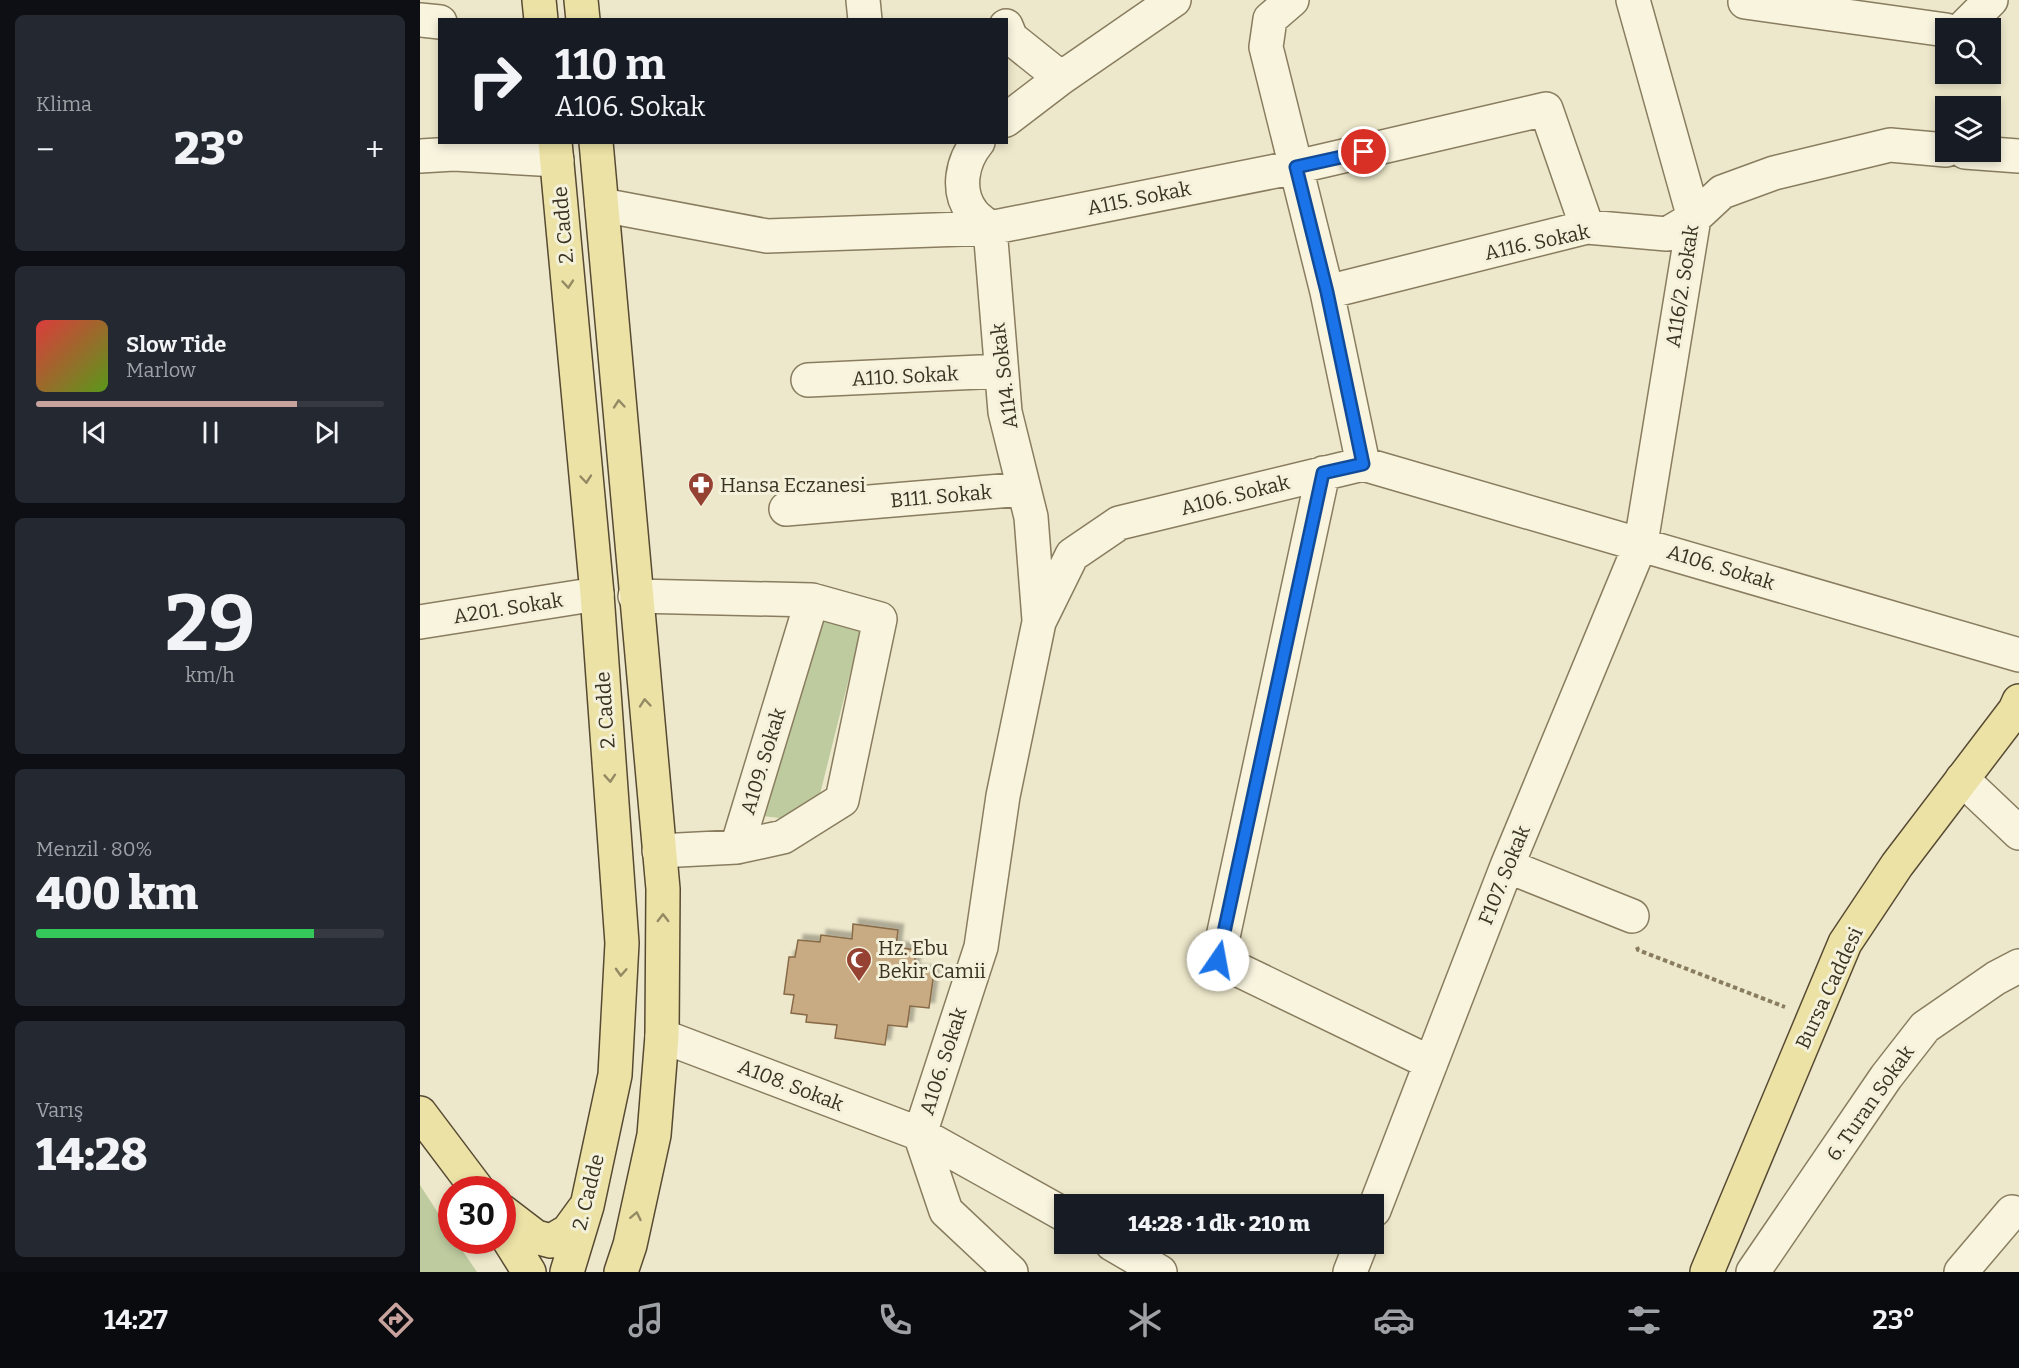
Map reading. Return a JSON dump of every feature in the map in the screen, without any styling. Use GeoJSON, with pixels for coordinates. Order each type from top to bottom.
{"type":"FeatureCollection","features":[{"type":"Feature","properties":{"kind":"main road"},"geometry":{"type":"LineString","coordinates":[[539,0],[541,18]]}},
{"type":"Feature","properties":{"kind":"main road"},"geometry":{"type":"LineString","coordinates":[[581,0],[583,18]]}},
{"type":"Feature","properties":{"kind":"main road","name":"2. Cadde"},"geometry":{"type":"LineString","coordinates":[[596,144],[663,889],[662,1036],[654,1135],[630,1245],[621,1272]]}},
{"type":"Feature","properties":{"kind":"main road","name":"2. Cadde"},"geometry":{"type":"LineString","coordinates":[[556,151],[597,594],[622,943],[615,1075],[587,1206],[567,1272]]}},
{"type":"Feature","properties":{"kind":"main road","name":"Bursa Caddesi"},"geometry":{"type":"LineString","coordinates":[[1707,1272],[1845,943],[1897,865],[2015,710],[2019,701]]}},
{"type":"Feature","properties":{"kind":"main road"},"geometry":{"type":"LineString","coordinates":[[420,1113],[467,1176]]}},
{"type":"Feature","properties":{"kind":"main road"},"geometry":{"type":"LineString","coordinates":[[516,1222],[536,1237],[551,1241],[568,1231],[587,1206]]}},
{"type":"Feature","properties":{"kind":"main road"},"geometry":{"type":"LineString","coordinates":[[516,1251],[529,1272]]}},
{"type":"Feature","properties":{"kind":"street"},"geometry":{"type":"LineString","coordinates":[[863,0],[865,18]]}},
{"type":"Feature","properties":{"kind":"street"},"geometry":{"type":"LineString","coordinates":[[997,0],[1003,18]]}},
{"type":"Feature","properties":{"kind":"street"},"geometry":{"type":"LineString","coordinates":[[1008,118],[1061,78],[1174,0]]}},
{"type":"Feature","properties":{"kind":"street"},"geometry":{"type":"LineString","coordinates":[[1292,0],[1270,19],[1266,47],[1327,292],[1363,464]]}},
{"type":"Feature","properties":{"kind":"street","name":"A116/2. Sokak"},"geometry":{"type":"LineString","coordinates":[[1633,0],[1694,218],[1641,543]]}},
{"type":"Feature","properties":{"kind":"street"},"geometry":{"type":"LineString","coordinates":[[1973,18],[1990,0]]}},
{"type":"Feature","properties":{"kind":"street"},"geometry":{"type":"LineString","coordinates":[[1745,2],[1935,28]]}},
{"type":"Feature","properties":{"kind":"street"},"geometry":{"type":"LineString","coordinates":[[420,20],[438,22]]}},
{"type":"Feature","properties":{"kind":"street"},"geometry":{"type":"LineString","coordinates":[[1008,31],[1011,38],[1061,78]]}},
{"type":"Feature","properties":{"kind":"street","name":"A115. Sokak"},"geometry":{"type":"LineString","coordinates":[[602,205],[767,236],[990,228],[1296,167],[1546,109],[1587,227]]}},
{"type":"Feature","properties":{"kind":"street"},"geometry":{"type":"LineString","coordinates":[[976,144],[963,169],[964,197],[972,213],[990,228]]}},
{"type":"Feature","properties":{"kind":"street","name":"A116. Sokak"},"geometry":{"type":"LineString","coordinates":[[1327,292],[1587,227],[1667,234],[1694,218],[1722,192],[1774,172],[1890,145],[1935,149]]}},
{"type":"Feature","properties":{"kind":"street"},"geometry":{"type":"LineString","coordinates":[[420,156],[454,148],[556,151]]}},
{"type":"Feature","properties":{"kind":"street"},"geometry":{"type":"LineString","coordinates":[[2001,155],[2019,156]]}},
{"type":"Feature","properties":{"kind":"street","name":"A114. Sokak"},"geometry":{"type":"LineString","coordinates":[[990,228],[1005,412],[1031,517],[1039,622]]}},
{"type":"Feature","properties":{"kind":"street","name":"A110. Sokak"},"geometry":{"type":"LineString","coordinates":[[808,380],[1001,372]]}},
{"type":"Feature","properties":{"kind":"street","name":"A106. Sokak"},"geometry":{"type":"LineString","coordinates":[[920,1134],[981,947],[1003,796],[1039,622],[1072,555],[1119,524],[1363,464],[1641,543],[2019,655]]}},
{"type":"Feature","properties":{"kind":"street"},"geometry":{"type":"LineString","coordinates":[[1323,473],[1218,960],[1431,1063]]}},
{"type":"Feature","properties":{"kind":"street","name":"B111. Sokak"},"geometry":{"type":"LineString","coordinates":[[786,509],[1024,489]]}},
{"type":"Feature","properties":{"kind":"street","name":"F107. Sokak"},"geometry":{"type":"LineString","coordinates":[[1380,1194],[1507,866],[1641,543]]}},
{"type":"Feature","properties":{"kind":"street","name":"A201. Sokak"},"geometry":{"type":"LineString","coordinates":[[420,622],[597,594]]}},
{"type":"Feature","properties":{"kind":"street"},"geometry":{"type":"LineString","coordinates":[[635,596],[812,600],[880,619],[842,800],[783,837],[737,847],[659,851]]}},
{"type":"Feature","properties":{"kind":"street","name":"A109. Sokak"},"geometry":{"type":"LineString","coordinates":[[737,847],[812,600]]}},
{"type":"Feature","properties":{"kind":"street"},"geometry":{"type":"LineString","coordinates":[[1962,779],[2019,833]]}},
{"type":"Feature","properties":{"kind":"street"},"geometry":{"type":"LineString","coordinates":[[1507,866],[1632,916]]}},
{"type":"Feature","properties":{"kind":"street","name":"6. Turan Sokak"},"geometry":{"type":"LineString","coordinates":[[1753,1272],[1886,1077],[1925,1027],[1996,978],[2019,966]]}},
{"type":"Feature","properties":{"kind":"street","name":"A108. Sokak"},"geometry":{"type":"LineString","coordinates":[[662,1036],[920,1134],[1054,1209]]}},
{"type":"Feature","properties":{"kind":"street"},"geometry":{"type":"LineString","coordinates":[[920,1134],[946,1211],[1011,1272]]}},
{"type":"Feature","properties":{"kind":"street"},"geometry":{"type":"LineString","coordinates":[[1960,1272],[2012,1212]]}},
{"type":"Feature","properties":{"kind":"street"},"geometry":{"type":"LineString","coordinates":[[1129,1254],[1160,1272]]}},
{"type":"Feature","properties":{"kind":"street"},"geometry":{"type":"LineString","coordinates":[[1350,1272],[1357,1254]]}},
{"type":"Feature","properties":{"kind":"path"},"geometry":{"type":"LineString","coordinates":[[1638,950],[1813,1018]]}},
{"type":"Feature","properties":{"kind":"green space"},"geometry":{"type":"Polygon","coordinates":[[[820,619],[862,626],[819,798],[789,819],[762,816],[820,619]]]}},
{"type":"Feature","properties":{"kind":"green space"},"geometry":{"type":"Polygon","coordinates":[[[420,1185],[438,1213],[438,1254],[465,1254],[477,1272],[420,1272],[420,1185]]]}},
{"type":"Feature","properties":{"kind":"building","name":"Hz. Ebu Bekir Camii"},"geometry":{"type":"Polygon","coordinates":[[[853,924],[898,930],[896,947],[916,950],[914,970],[934,972],[929,1008],[910,1006],[907,1027],[888,1025],[885,1045],[835,1038],[837,1025],[806,1022],[807,1015],[791,1013],[794,995],[784,994],[789,957],[795,957],[798,940],[820,942],[821,935],[852,939],[853,924]]]}},
{"type":"Feature","properties":{"kind":"place","name":"Hansa Eczanesi"},"geometry":{"type":"Point","coordinates":[701,508]}},
{"type":"Feature","properties":{"kind":"place","name":"Hz. Ebu Bekir Camii"},"geometry":{"type":"Point","coordinates":[859,983]}},
{"type":"Feature","properties":{"kind":"route"},"geometry":{"type":"LineString","coordinates":[[1218,960],[1323,473],[1363,464],[1327,292],[1296,167],[1364,152]]}}]}
